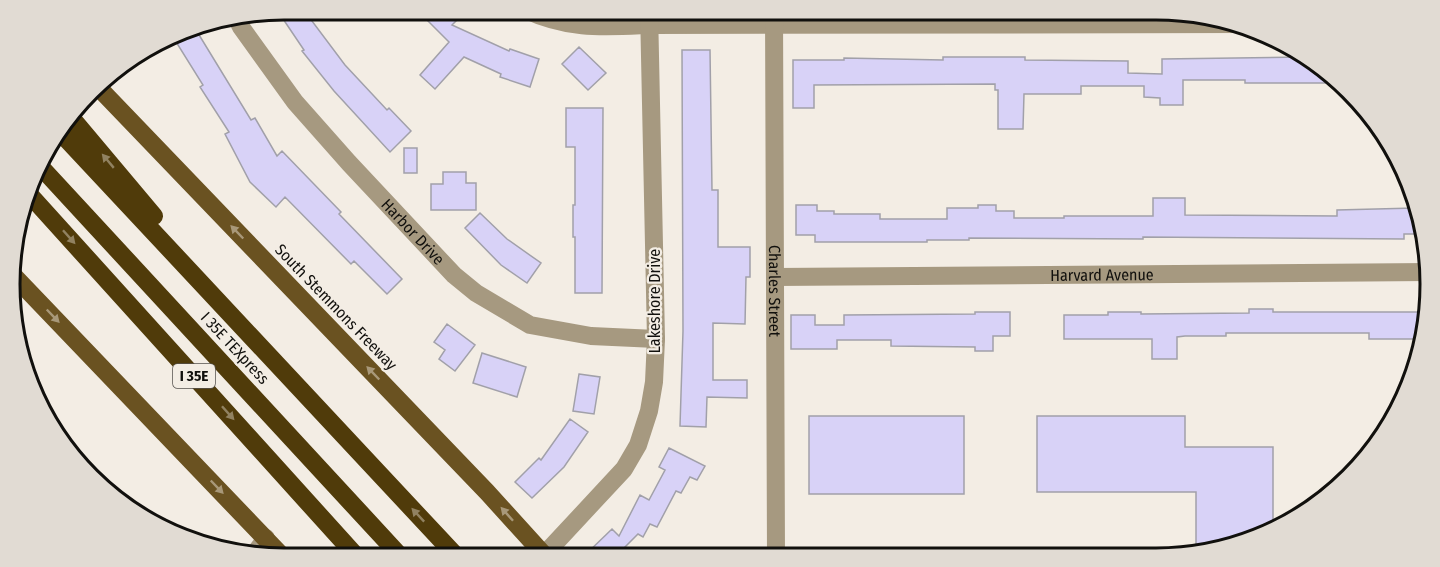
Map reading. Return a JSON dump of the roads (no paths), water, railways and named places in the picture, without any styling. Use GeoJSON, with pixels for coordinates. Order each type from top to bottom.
{"type":"FeatureCollection","features":[{"type":"Feature","properties":{"kind":"highway"},"geometry":{"type":"LineString","coordinates":[[75,122],[308,398]]}},
{"type":"Feature","properties":{"kind":"highway"},"geometry":{"type":"LineString","coordinates":[[64,137],[449,548]]}},
{"type":"Feature","properties":{"kind":"highway","name":"I 35E TEXpress"},"geometry":{"type":"LineString","coordinates":[[45,171],[393,548]]}},
{"type":"Feature","properties":{"kind":"highway","name":"I 35E"},"geometry":{"type":"LineString","coordinates":[[34,199],[349,548]]}},
{"type":"Feature","properties":{"kind":"main road","name":"South Stemmons Freeway"},"geometry":{"type":"LineString","coordinates":[[102,92],[479,483],[538,548]]}},
{"type":"Feature","properties":{"kind":"main road"},"geometry":{"type":"LineString","coordinates":[[20,282],[275,547]]}},
{"type":"Feature","properties":{"kind":"street"},"geometry":{"type":"LineString","coordinates":[[554,20],[568,25],[591,27],[632,20]]}},
{"type":"Feature","properties":{"kind":"street","name":"Lakeshore Drive"},"geometry":{"type":"LineString","coordinates":[[552,548],[624,469],[638,445],[649,411],[654,382],[656,339],[649,20]]}},
{"type":"Feature","properties":{"kind":"street","name":"Charles Street"},"geometry":{"type":"LineString","coordinates":[[774,20],[776,548]]}},
{"type":"Feature","properties":{"kind":"street"},"geometry":{"type":"LineString","coordinates":[[976,20],[1198,23]]}},
{"type":"Feature","properties":{"kind":"street","name":"Harbor Drive"},"geometry":{"type":"LineString","coordinates":[[239,24],[295,102],[454,275],[476,293],[530,325],[591,336],[656,339]]}},
{"type":"Feature","properties":{"kind":"street","name":"Harvard Avenue"},"geometry":{"type":"LineString","coordinates":[[775,278],[1420,272]]}},
{"type":"Feature","properties":{"kind":"street"},"geometry":{"type":"LineString","coordinates":[[260,546],[266,538]]}}]}
